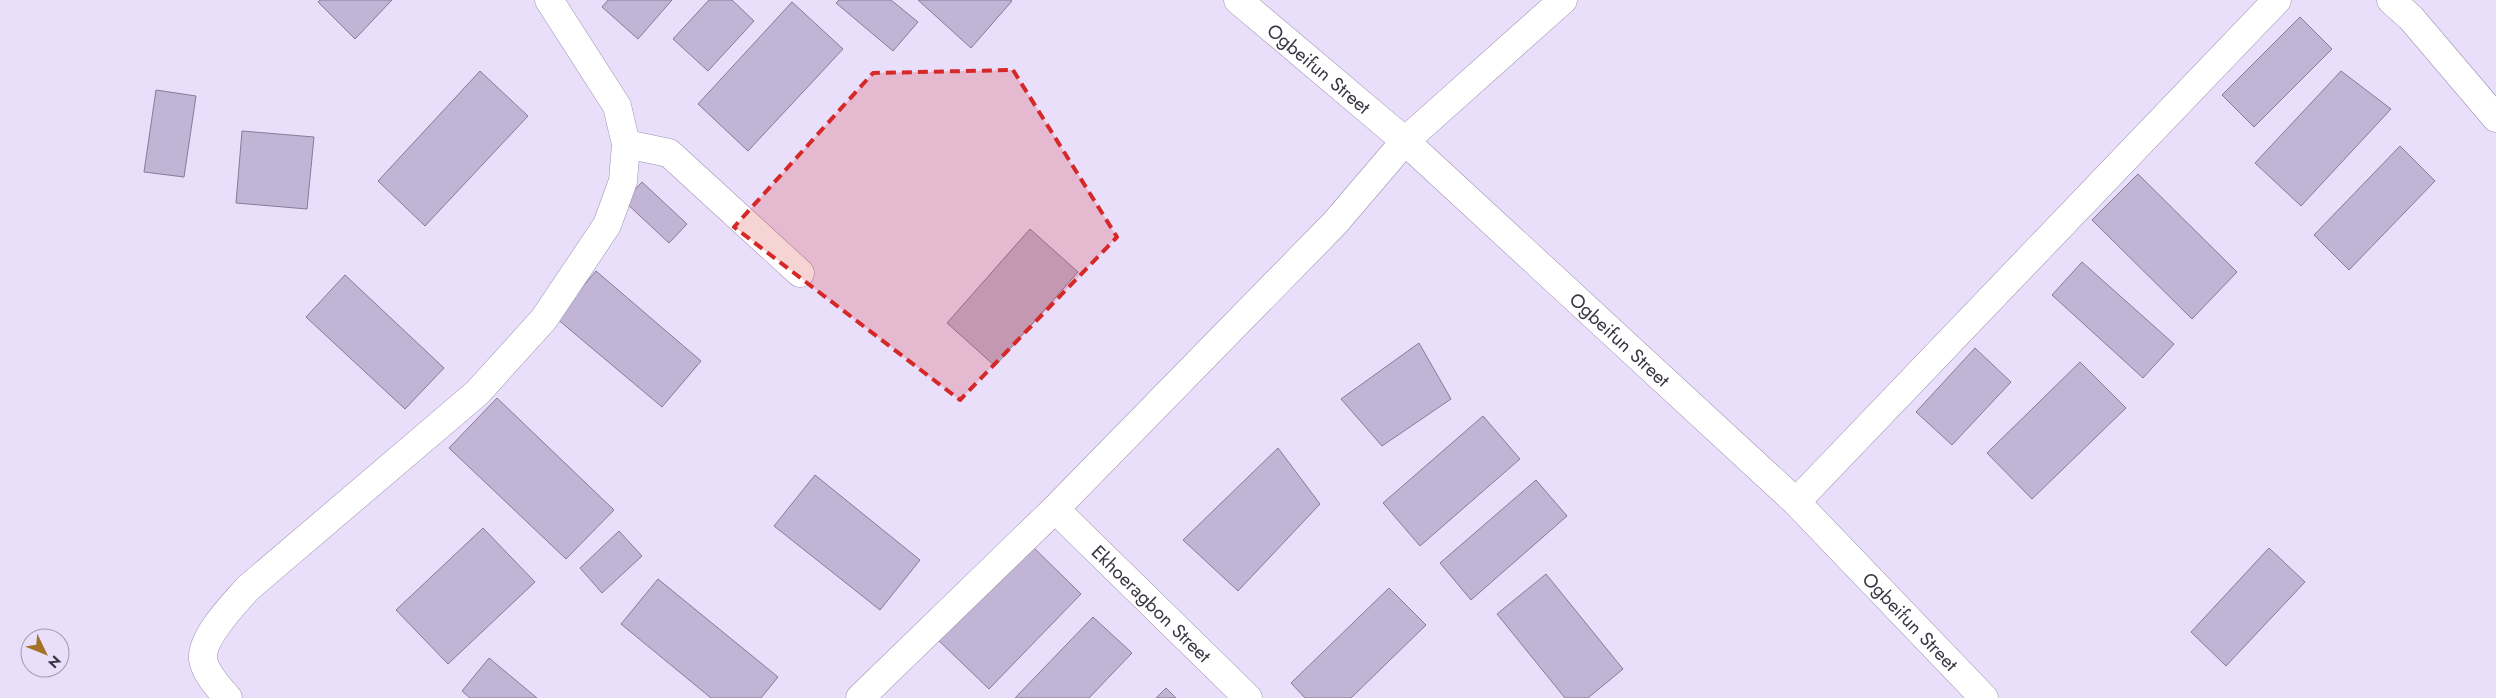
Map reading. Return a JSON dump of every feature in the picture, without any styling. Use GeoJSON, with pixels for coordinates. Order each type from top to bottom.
{"type":"FeatureCollection","features":[{"type":"Feature","properties":{"kind":"street"},"geometry":{"type":"LineString","coordinates":[[228,698],[216,686],[203,660],[204,648],[222,618],[248,588],[477,393],[544,319],[607,225],[623,181],[626,144],[617,106],[549,0]]}},
{"type":"Feature","properties":{"kind":"street","name":"Ogbeifun Street"},"geometry":{"type":"LineString","coordinates":[[1238,0],[1405,141],[1796,502],[1984,698]]}},
{"type":"Feature","properties":{"kind":"street"},"geometry":{"type":"LineString","coordinates":[[860,698],[1055,509],[1335,223],[1405,141],[1563,0]]}},
{"type":"Feature","properties":{"kind":"street"},"geometry":{"type":"LineString","coordinates":[[1796,502],[2277,0]]}},
{"type":"Feature","properties":{"kind":"street"},"geometry":{"type":"LineString","coordinates":[[2391,0],[2411,18],[2496,118]]}},
{"type":"Feature","properties":{"kind":"street"},"geometry":{"type":"LineString","coordinates":[[626,144],[669,153],[800,273]]}},
{"type":"Feature","properties":{"kind":"street","name":"Ekhoeragbon Street"},"geometry":{"type":"LineString","coordinates":[[1055,509],[1248,698]]}},
{"type":"Feature","properties":{"kind":"highlighted area"},"geometry":{"type":"Polygon","coordinates":[[[1013,70],[1117,237],[960,400],[734,227],[873,73],[1013,70]]]}},
{"type":"Feature","properties":{"kind":"building"},"geometry":{"type":"Polygon","coordinates":[[[320,0],[392,0],[355,39],[318,2],[320,0]]]}},
{"type":"Feature","properties":{"kind":"building"},"geometry":{"type":"Polygon","coordinates":[[[608,0],[672,0],[638,39],[602,7],[608,0]]]}},
{"type":"Feature","properties":{"kind":"building"},"geometry":{"type":"Polygon","coordinates":[[[709,0],[732,0],[754,21],[708,71],[673,39],[709,0]]]}},
{"type":"Feature","properties":{"kind":"building"},"geometry":{"type":"Polygon","coordinates":[[[839,0],[891,0],[918,22],[893,51],[836,3],[839,0]]]}},
{"type":"Feature","properties":{"kind":"building"},"geometry":{"type":"Polygon","coordinates":[[[918,0],[1010,0],[1012,1],[971,48],[918,0]]]}},
{"type":"Feature","properties":{"kind":"building"},"geometry":{"type":"Polygon","coordinates":[[[792,2],[843,49],[748,151],[698,104],[792,2]]]}},
{"type":"Feature","properties":{"kind":"building"},"geometry":{"type":"Polygon","coordinates":[[[2300,17],[2332,49],[2254,127],[2222,95],[2300,17]]]}},
{"type":"Feature","properties":{"kind":"building"},"geometry":{"type":"Polygon","coordinates":[[[480,71],[528,116],[425,226],[378,181],[480,71]]]}},
{"type":"Feature","properties":{"kind":"building"},"geometry":{"type":"Polygon","coordinates":[[[2341,71],[2391,109],[2301,206],[2255,163],[2341,71]]]}},
{"type":"Feature","properties":{"kind":"building"},"geometry":{"type":"Polygon","coordinates":[[[156,90],[196,96],[184,177],[144,172],[156,90]]]}},
{"type":"Feature","properties":{"kind":"building"},"geometry":{"type":"Polygon","coordinates":[[[242,131],[314,137],[307,209],[236,203],[242,131]]]}},
{"type":"Feature","properties":{"kind":"building"},"geometry":{"type":"Polygon","coordinates":[[[2400,146],[2435,181],[2349,270],[2314,235],[2400,146]]]}},
{"type":"Feature","properties":{"kind":"building"},"geometry":{"type":"Polygon","coordinates":[[[2138,174],[2237,272],[2192,319],[2092,220],[2138,174]]]}},
{"type":"Feature","properties":{"kind":"building"},"geometry":{"type":"Polygon","coordinates":[[[642,182],[687,224],[669,243],[624,201],[642,182]]]}},
{"type":"Feature","properties":{"kind":"building"},"geometry":{"type":"Polygon","coordinates":[[[1030,229],[1078,272],[995,366],[947,323],[1030,229]]]}},
{"type":"Feature","properties":{"kind":"building"},"geometry":{"type":"Polygon","coordinates":[[[2082,262],[2174,344],[2143,378],[2052,295],[2082,262]]]}},
{"type":"Feature","properties":{"kind":"building"},"geometry":{"type":"Polygon","coordinates":[[[596,271],[701,361],[662,407],[556,318],[596,271]]]}},
{"type":"Feature","properties":{"kind":"building"},"geometry":{"type":"Polygon","coordinates":[[[345,275],[444,368],[405,409],[306,317],[345,275]]]}},
{"type":"Feature","properties":{"kind":"building"},"geometry":{"type":"Polygon","coordinates":[[[1419,343],[1451,399],[1382,446],[1341,399],[1419,343]]]}},
{"type":"Feature","properties":{"kind":"building"},"geometry":{"type":"Polygon","coordinates":[[[1975,348],[2011,382],[1952,445],[1916,412],[1975,348]]]}},
{"type":"Feature","properties":{"kind":"building"},"geometry":{"type":"Polygon","coordinates":[[[2080,362],[2126,408],[2032,499],[1987,453],[2080,362]]]}},
{"type":"Feature","properties":{"kind":"building"},"geometry":{"type":"Polygon","coordinates":[[[497,398],[614,510],[566,559],[449,448],[497,398]]]}},
{"type":"Feature","properties":{"kind":"building"},"geometry":{"type":"Polygon","coordinates":[[[1483,416],[1520,459],[1420,546],[1383,503],[1483,416]]]}},
{"type":"Feature","properties":{"kind":"building"},"geometry":{"type":"Polygon","coordinates":[[[1278,448],[1320,504],[1238,591],[1183,540],[1278,448]]]}},
{"type":"Feature","properties":{"kind":"building"},"geometry":{"type":"Polygon","coordinates":[[[815,475],[920,560],[880,610],[774,526],[815,475]]]}},
{"type":"Feature","properties":{"kind":"building"},"geometry":{"type":"Polygon","coordinates":[[[1536,480],[1567,516],[1471,600],[1440,563],[1536,480]]]}},
{"type":"Feature","properties":{"kind":"building"},"geometry":{"type":"Polygon","coordinates":[[[483,528],[535,582],[448,664],[396,610],[483,528]]]}},
{"type":"Feature","properties":{"kind":"building"},"geometry":{"type":"Polygon","coordinates":[[[619,531],[642,556],[602,593],[580,568],[619,531]]]}},
{"type":"Feature","properties":{"kind":"building"},"geometry":{"type":"Polygon","coordinates":[[[1028,542],[1081,594],[989,689],[935,637],[1028,542]]]}},
{"type":"Feature","properties":{"kind":"building"},"geometry":{"type":"Polygon","coordinates":[[[2269,548],[2305,582],[2226,666],[2191,632],[2269,548]]]}},
{"type":"Feature","properties":{"kind":"building"},"geometry":{"type":"Polygon","coordinates":[[[1546,574],[1623,669],[1588,698],[1565,698],[1497,614],[1546,574]]]}},
{"type":"Feature","properties":{"kind":"building"},"geometry":{"type":"Polygon","coordinates":[[[658,579],[778,677],[761,698],[711,698],[621,624],[658,579]]]}},
{"type":"Feature","properties":{"kind":"building"},"geometry":{"type":"Polygon","coordinates":[[[1389,588],[1426,625],[1351,698],[1305,698],[1291,683],[1389,588]]]}},
{"type":"Feature","properties":{"kind":"building"},"geometry":{"type":"Polygon","coordinates":[[[1093,617],[1132,653],[1089,698],[1015,698],[1093,617]]]}},
{"type":"Feature","properties":{"kind":"building"},"geometry":{"type":"Polygon","coordinates":[[[489,658],[537,698],[470,698],[462,691],[489,658]]]}},
{"type":"Feature","properties":{"kind":"building"},"geometry":{"type":"Polygon","coordinates":[[[1166,688],[1176,698],[1156,698],[1166,688]]]}}]}
